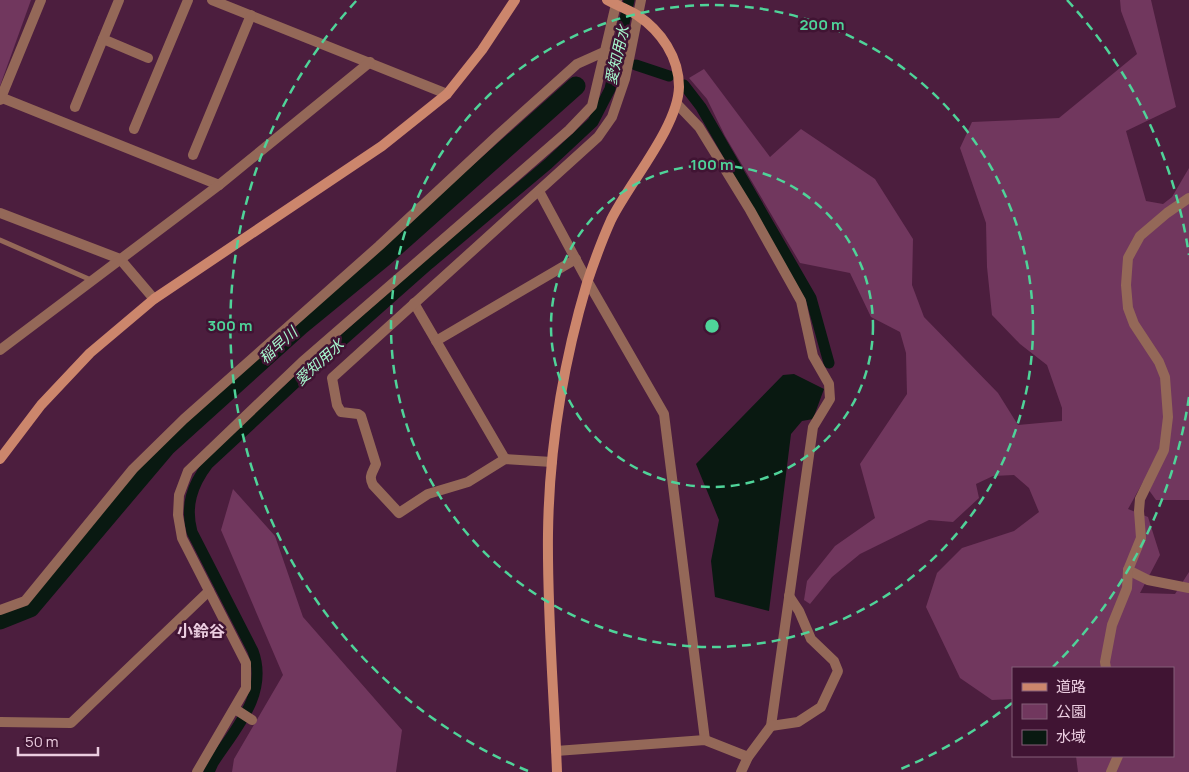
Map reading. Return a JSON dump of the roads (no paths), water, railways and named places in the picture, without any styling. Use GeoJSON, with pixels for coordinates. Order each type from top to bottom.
{"type":"FeatureCollection","features":[{"type":"Feature","properties":{"kind":"street"},"geometry":{"type":"LineString","coordinates":[[40,0],[0,98],[218,185]]}},
{"type":"Feature","properties":{"kind":"street"},"geometry":{"type":"LineString","coordinates":[[75,107],[119,0]]}},
{"type":"Feature","properties":{"kind":"street"},"geometry":{"type":"LineString","coordinates":[[134,129],[188,0]]}},
{"type":"Feature","properties":{"kind":"street"},"geometry":{"type":"LineString","coordinates":[[212,0],[447,94]]}},
{"type":"Feature","properties":{"kind":"street"},"geometry":{"type":"LineString","coordinates":[[0,459],[41,405],[90,353],[154,299],[382,146],[447,94],[482,50],[515,0]]}},
{"type":"Feature","properties":{"kind":"street"},"geometry":{"type":"LineString","coordinates":[[552,462],[505,459],[468,482],[428,494],[399,513],[370,480],[370,475],[376,464],[360,416],[358,414],[341,412],[337,405],[332,378],[598,137],[612,117],[625,79],[634,14],[641,0]]}},
{"type":"Feature","properties":{"kind":"street"},"geometry":{"type":"LineString","coordinates":[[198,772],[237,710],[246,688],[246,663],[182,538],[178,515],[179,495],[188,471],[302,362],[569,130],[592,106],[606,51],[613,2],[656,30],[666,44],[678,70],[679,88],[677,104],[663,134],[611,221],[588,282],[573,339],[556,423],[552,462],[548,552],[557,772]]}},
{"type":"Feature","properties":{"kind":"street"},"geometry":{"type":"LineString","coordinates":[[192,155],[251,15]]}},
{"type":"Feature","properties":{"kind":"street"},"geometry":{"type":"LineString","coordinates":[[103,39],[148,58]]}},
{"type":"Feature","properties":{"kind":"street"},"geometry":{"type":"LineString","coordinates":[[0,610],[25,601],[133,470],[184,419],[379,246],[577,64],[606,51]]}},
{"type":"Feature","properties":{"kind":"street"},"geometry":{"type":"LineString","coordinates":[[0,350],[218,185],[370,62]]}},
{"type":"Feature","properties":{"kind":"street"},"geometry":{"type":"LineString","coordinates":[[677,104],[699,127],[750,210],[801,301],[813,356],[829,384],[830,399],[813,427],[771,726],[748,758],[741,772]]}},
{"type":"Feature","properties":{"kind":"street"},"geometry":{"type":"LineString","coordinates":[[539,191],[588,282],[664,414],[706,740]]}},
{"type":"Feature","properties":{"kind":"street"},"geometry":{"type":"LineString","coordinates":[[1106,667],[1105,662],[1112,625],[1127,588],[1128,570],[1141,538],[1140,499],[1164,450],[1168,417],[1165,377],[1159,362],[1134,324],[1128,308],[1126,285],[1128,258],[1140,236],[1167,213],[1189,198]]}},
{"type":"Feature","properties":{"kind":"street"},"geometry":{"type":"LineString","coordinates":[[0,213],[120,259],[154,299]]}},
{"type":"Feature","properties":{"kind":"street"},"geometry":{"type":"LineString","coordinates":[[436,341],[576,259]]}},
{"type":"Feature","properties":{"kind":"street"},"geometry":{"type":"LineString","coordinates":[[414,303],[505,459]]}},
{"type":"Feature","properties":{"kind":"street"},"geometry":{"type":"LineString","coordinates":[[1128,570],[1148,580],[1189,588]]}},
{"type":"Feature","properties":{"kind":"street"},"geometry":{"type":"LineString","coordinates":[[0,722],[71,723],[209,591]]}},
{"type":"Feature","properties":{"kind":"street"},"geometry":{"type":"LineString","coordinates":[[771,726],[798,722],[821,708],[838,671],[834,661],[811,639],[799,610],[789,596]]}},
{"type":"Feature","properties":{"kind":"street"},"geometry":{"type":"LineString","coordinates":[[237,710],[252,720]]}},
{"type":"Feature","properties":{"kind":"street"},"geometry":{"type":"LineString","coordinates":[[556,750],[706,740],[748,758]]}},
{"type":"Feature","properties":{"kind":"street"},"geometry":{"type":"LineString","coordinates":[[1111,772],[1118,757]]}},
{"type":"Feature","properties":{"kind":"lane"},"geometry":{"type":"LineString","coordinates":[[0,240],[92,280]]}},
{"type":"Feature","properties":{"kind":"water"},"geometry":{"type":"Polygon","coordinates":[[[794,374],[824,389],[813,419],[802,421],[791,434],[769,611],[715,597],[711,561],[719,520],[696,464],[783,375],[794,374]]]}},
{"type":"Feature","properties":{"kind":"waterway","name":"愛知用水"},"geometry":{"type":"LineString","coordinates":[[209,772],[247,710],[257,682],[257,667],[253,651],[192,532],[189,513],[191,496],[202,472],[208,464],[306,373],[429,264],[548,164],[593,122],[610,89],[629,0]]}},
{"type":"Feature","properties":{"kind":"waterway"},"geometry":{"type":"LineString","coordinates":[[636,65],[669,76]]}},
{"type":"Feature","properties":{"kind":"waterway"},"geometry":{"type":"LineString","coordinates":[[684,85],[701,107],[811,298],[829,363]]}},
{"type":"Feature","properties":{"kind":"waterway","name":"稲早川"},"geometry":{"type":"LineString","coordinates":[[0,620],[30,608],[166,447],[300,326],[383,258],[576,86]]}},
{"type":"Feature","properties":{"kind":"district","name":"小鈴谷"},"geometry":{"type":"Point","coordinates":[201,631]}}]}
